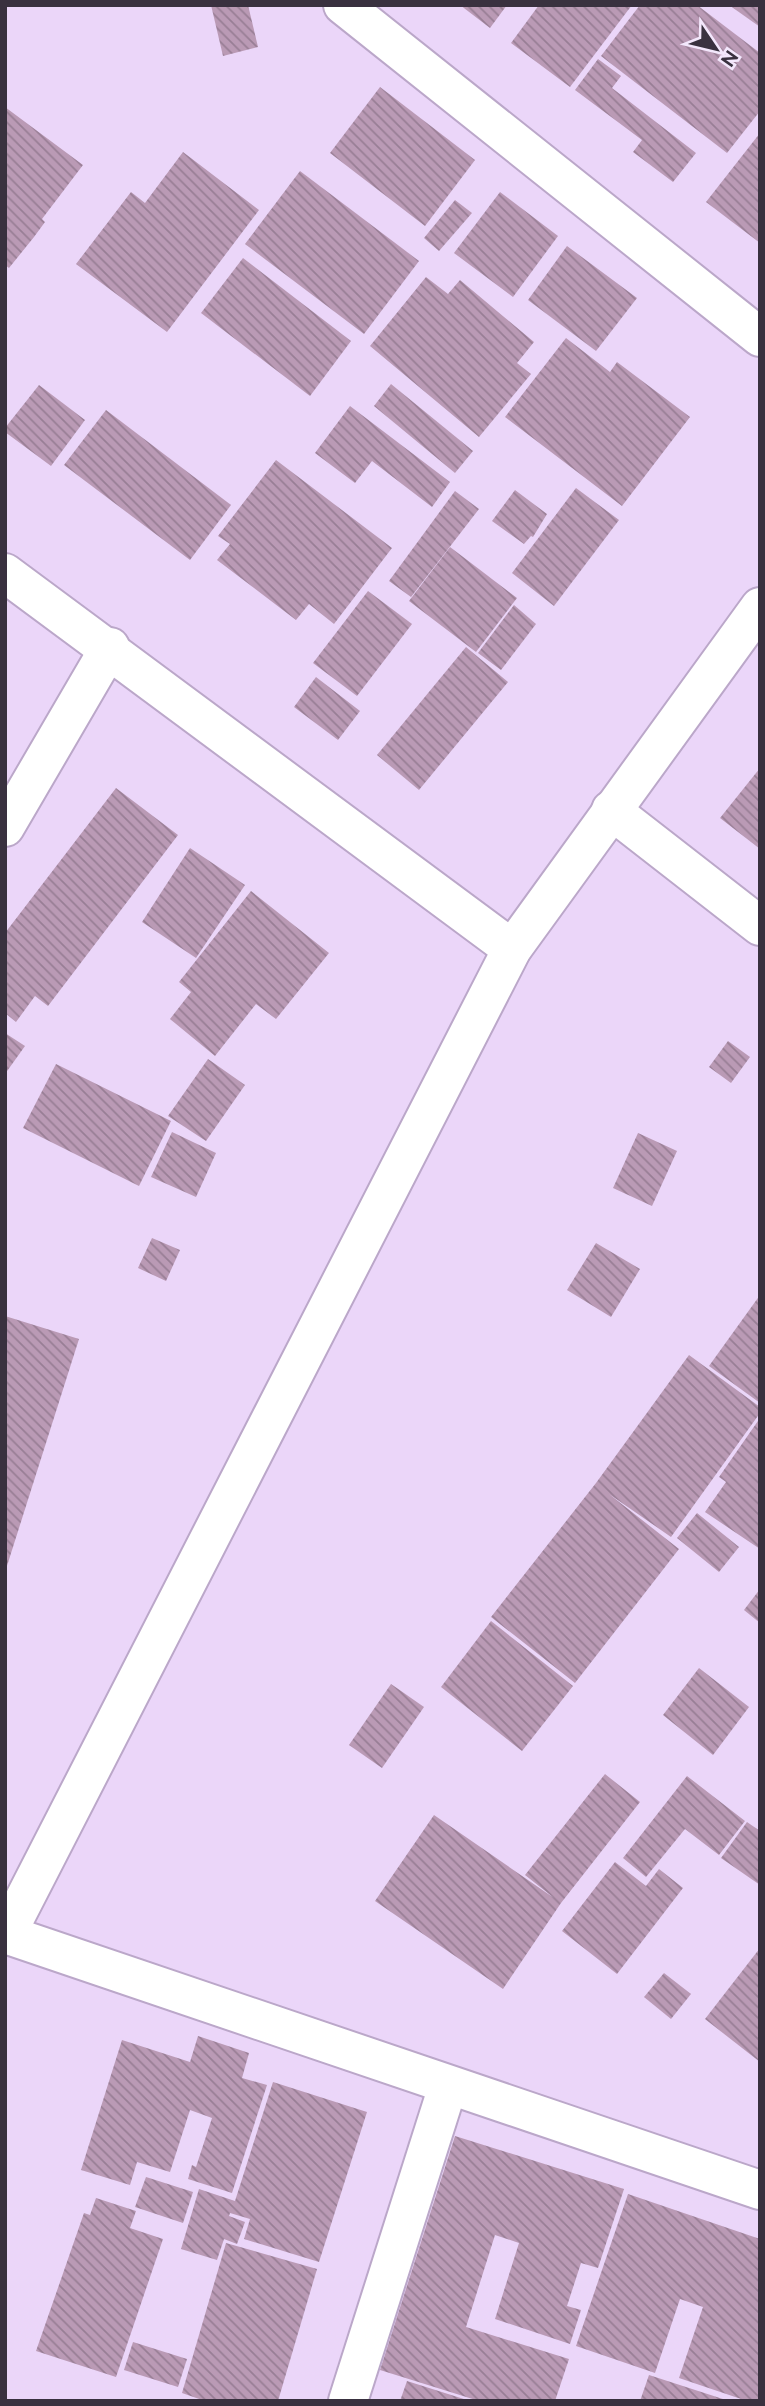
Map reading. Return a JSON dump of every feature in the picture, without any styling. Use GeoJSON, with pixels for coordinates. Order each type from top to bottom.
{"type":"FeatureCollection","features":[{"type":"Feature","properties":{"kind":"street"},"geometry":{"type":"LineString","coordinates":[[343,5],[760,337]]}},
{"type":"Feature","properties":{"kind":"street"},"geometry":{"type":"LineString","coordinates":[[5,572],[110,647],[512,949]]}},
{"type":"Feature","properties":{"kind":"street"},"geometry":{"type":"LineString","coordinates":[[760,607],[512,949],[6,1935],[760,2190]]}},
{"type":"Feature","properties":{"kind":"street"},"geometry":{"type":"LineString","coordinates":[[5,827],[110,647]]}},
{"type":"Feature","properties":{"kind":"street"},"geometry":{"type":"LineString","coordinates":[[611,810],[760,926]]}},
{"type":"Feature","properties":{"kind":"street"},"geometry":{"type":"LineString","coordinates":[[348,2401],[447,2086]]}},
{"type":"Feature","properties":{"kind":"building"},"geometry":{"type":"Polygon","coordinates":[[[211,5],[248,5],[258,47],[223,56],[211,5]]]}},
{"type":"Feature","properties":{"kind":"building"},"geometry":{"type":"Polygon","coordinates":[[[460,5],[507,5],[490,28],[460,5]]]}},
{"type":"Feature","properties":{"kind":"building"},"geometry":{"type":"Polygon","coordinates":[[[539,5],[632,5],[570,87],[511,43],[539,5]]]}},
{"type":"Feature","properties":{"kind":"building"},"geometry":{"type":"Polygon","coordinates":[[[640,5],[697,5],[760,53],[760,111],[727,153],[601,56],[640,5]]]}},
{"type":"Feature","properties":{"kind":"building"},"geometry":{"type":"Polygon","coordinates":[[[729,5],[760,5],[760,27],[729,5]]]}},
{"type":"Feature","properties":{"kind":"building"},"geometry":{"type":"Polygon","coordinates":[[[598,59],[621,76],[612,88],[696,153],[673,182],[633,152],[642,140],[575,90],[598,59]]]}},
{"type":"Feature","properties":{"kind":"building"},"geometry":{"type":"Polygon","coordinates":[[[380,87],[475,160],[425,226],[330,153],[380,87]]]}},
{"type":"Feature","properties":{"kind":"building"},"geometry":{"type":"Polygon","coordinates":[[[5,107],[83,165],[42,219],[45,222],[9,268],[5,265],[5,107]]]}},
{"type":"Feature","properties":{"kind":"building"},"geometry":{"type":"Polygon","coordinates":[[[760,133],[760,243],[706,202],[760,133]]]}},
{"type":"Feature","properties":{"kind":"building"},"geometry":{"type":"Polygon","coordinates":[[[183,152],[259,210],[167,332],[76,264],[131,192],[145,203],[183,152]]]}},
{"type":"Feature","properties":{"kind":"building"},"geometry":{"type":"Polygon","coordinates":[[[300,171],[419,261],[364,334],[245,244],[300,171]]]}},
{"type":"Feature","properties":{"kind":"building"},"geometry":{"type":"Polygon","coordinates":[[[500,192],[558,236],[513,297],[454,253],[500,192]]]}},
{"type":"Feature","properties":{"kind":"building"},"geometry":{"type":"Polygon","coordinates":[[[455,200],[472,213],[439,251],[424,238],[455,200]]]}},
{"type":"Feature","properties":{"kind":"building"},"geometry":{"type":"Polygon","coordinates":[[[567,246],[637,298],[596,351],[528,300],[567,246]]]}},
{"type":"Feature","properties":{"kind":"building"},"geometry":{"type":"Polygon","coordinates":[[[243,258],[351,341],[310,396],[201,313],[243,258]]]}},
{"type":"Feature","properties":{"kind":"building"},"geometry":{"type":"Polygon","coordinates":[[[426,277],[448,294],[460,280],[534,342],[517,363],[531,374],[479,437],[370,346],[426,277]]]}},
{"type":"Feature","properties":{"kind":"building"},"geometry":{"type":"Polygon","coordinates":[[[566,338],[610,372],[617,362],[690,417],[622,506],[505,417],[566,338]]]}},
{"type":"Feature","properties":{"kind":"building"},"geometry":{"type":"Polygon","coordinates":[[[391,384],[473,451],[455,473],[374,406],[391,384]]]}},
{"type":"Feature","properties":{"kind":"building"},"geometry":{"type":"Polygon","coordinates":[[[39,385],[85,420],[51,466],[5,432],[5,428],[39,385]]]}},
{"type":"Feature","properties":{"kind":"building"},"geometry":{"type":"Polygon","coordinates":[[[350,406],[450,482],[432,507],[372,461],[355,483],[315,453],[350,406]]]}},
{"type":"Feature","properties":{"kind":"building"},"geometry":{"type":"Polygon","coordinates":[[[106,410],[231,505],[190,560],[64,465],[106,410]]]}},
{"type":"Feature","properties":{"kind":"building"},"geometry":{"type":"Polygon","coordinates":[[[276,460],[392,548],[334,624],[309,604],[296,620],[217,560],[230,544],[218,536],[276,460]]]}},
{"type":"Feature","properties":{"kind":"building"},"geometry":{"type":"Polygon","coordinates":[[[576,488],[619,520],[554,606],[512,573],[576,488]]]}},
{"type":"Feature","properties":{"kind":"building"},"geometry":{"type":"Polygon","coordinates":[[[515,490],[547,514],[533,537],[524,544],[492,521],[515,490]]]}},
{"type":"Feature","properties":{"kind":"building"},"geometry":{"type":"Polygon","coordinates":[[[455,491],[479,509],[411,597],[389,581],[455,491]]]}},
{"type":"Feature","properties":{"kind":"building"},"geometry":{"type":"Polygon","coordinates":[[[450,547],[517,598],[476,652],[409,601],[450,547]]]}},
{"type":"Feature","properties":{"kind":"building"},"geometry":{"type":"Polygon","coordinates":[[[368,591],[412,624],[357,696],[313,663],[368,591]]]}},
{"type":"Feature","properties":{"kind":"building"},"geometry":{"type":"Polygon","coordinates":[[[514,605],[536,624],[501,670],[478,653],[514,605]]]}},
{"type":"Feature","properties":{"kind":"building"},"geometry":{"type":"Polygon","coordinates":[[[466,647],[508,682],[419,790],[377,755],[466,647]]]}},
{"type":"Feature","properties":{"kind":"building"},"geometry":{"type":"Polygon","coordinates":[[[316,677],[360,711],[338,740],[294,707],[316,677]]]}},
{"type":"Feature","properties":{"kind":"building"},"geometry":{"type":"Polygon","coordinates":[[[760,768],[760,849],[720,818],[760,768]]]}},
{"type":"Feature","properties":{"kind":"building"},"geometry":{"type":"Polygon","coordinates":[[[116,788],[178,835],[48,1006],[35,996],[16,1022],[5,1013],[5,933],[116,788]]]}},
{"type":"Feature","properties":{"kind":"building"},"geometry":{"type":"Polygon","coordinates":[[[190,848],[245,885],[196,958],[142,922],[190,848]]]}},
{"type":"Feature","properties":{"kind":"building"},"geometry":{"type":"Polygon","coordinates":[[[251,891],[329,953],[276,1019],[256,1004],[215,1056],[170,1019],[191,992],[179,982],[251,891]]]}},
{"type":"Feature","properties":{"kind":"building"},"geometry":{"type":"Polygon","coordinates":[[[5,1033],[25,1046],[5,1074],[5,1033]]]}},
{"type":"Feature","properties":{"kind":"building"},"geometry":{"type":"Polygon","coordinates":[[[728,1041],[750,1057],[731,1083],[709,1067],[728,1041]]]}},
{"type":"Feature","properties":{"kind":"building"},"geometry":{"type":"Polygon","coordinates":[[[208,1059],[245,1085],[206,1141],[168,1116],[208,1059]]]}},
{"type":"Feature","properties":{"kind":"building"},"geometry":{"type":"Polygon","coordinates":[[[56,1064],[171,1121],[139,1186],[23,1128],[56,1064]]]}},
{"type":"Feature","properties":{"kind":"building"},"geometry":{"type":"Polygon","coordinates":[[[172,1132],[216,1153],[196,1197],[151,1177],[172,1132]]]}},
{"type":"Feature","properties":{"kind":"building"},"geometry":{"type":"Polygon","coordinates":[[[638,1133],[677,1151],[652,1206],[613,1188],[638,1133]]]}},
{"type":"Feature","properties":{"kind":"building"},"geometry":{"type":"Polygon","coordinates":[[[152,1238],[180,1250],[166,1281],[138,1268],[152,1238]]]}},
{"type":"Feature","properties":{"kind":"building"},"geometry":{"type":"Polygon","coordinates":[[[596,1243],[640,1269],[611,1317],[567,1290],[596,1243]]]}},
{"type":"Feature","properties":{"kind":"building"},"geometry":{"type":"Polygon","coordinates":[[[760,1295],[760,1403],[709,1366],[760,1295]]]}},
{"type":"Feature","properties":{"kind":"building"},"geometry":{"type":"Polygon","coordinates":[[[5,1316],[79,1339],[6,1569],[5,1569],[5,1316]]]}},
{"type":"Feature","properties":{"kind":"building"},"geometry":{"type":"Polygon","coordinates":[[[689,1355],[760,1407],[760,1413],[671,1537],[609,1494],[679,1549],[575,1683],[491,1617],[596,1483],[689,1355]]]}},
{"type":"Feature","properties":{"kind":"building"},"geometry":{"type":"Polygon","coordinates":[[[760,1418],[760,1549],[705,1512],[726,1482],[719,1477],[760,1418]]]}},
{"type":"Feature","properties":{"kind":"building"},"geometry":{"type":"Polygon","coordinates":[[[697,1513],[739,1547],[719,1572],[677,1538],[697,1513]]]}},
{"type":"Feature","properties":{"kind":"building"},"geometry":{"type":"Polygon","coordinates":[[[760,1589],[760,1623],[744,1610],[760,1589]]]}},
{"type":"Feature","properties":{"kind":"building"},"geometry":{"type":"Polygon","coordinates":[[[491,1621],[573,1686],[522,1751],[441,1687],[491,1621]]]}},
{"type":"Feature","properties":{"kind":"building"},"geometry":{"type":"Polygon","coordinates":[[[699,1668],[749,1707],[713,1755],[663,1715],[699,1668]]]}},
{"type":"Feature","properties":{"kind":"building"},"geometry":{"type":"Polygon","coordinates":[[[391,1684],[424,1707],[382,1768],[349,1745],[391,1684]]]}},
{"type":"Feature","properties":{"kind":"building"},"geometry":{"type":"Polygon","coordinates":[[[605,1774],[640,1802],[561,1903],[503,1989],[375,1901],[434,1815],[554,1898],[525,1875],[605,1774]]]}},
{"type":"Feature","properties":{"kind":"building"},"geometry":{"type":"Polygon","coordinates":[[[687,1776],[745,1821],[719,1855],[685,1829],[646,1877],[623,1858],[687,1776]]]}},
{"type":"Feature","properties":{"kind":"building"},"geometry":{"type":"Polygon","coordinates":[[[747,1822],[760,1831],[760,1885],[721,1858],[747,1822]]]}},
{"type":"Feature","properties":{"kind":"building"},"geometry":{"type":"Polygon","coordinates":[[[615,1862],[646,1886],[659,1869],[683,1888],[617,1974],[562,1931],[615,1862]]]}},
{"type":"Feature","properties":{"kind":"building"},"geometry":{"type":"Polygon","coordinates":[[[760,1948],[760,2062],[705,2019],[760,1948]]]}},
{"type":"Feature","properties":{"kind":"building"},"geometry":{"type":"Polygon","coordinates":[[[664,1973],[691,1994],[671,2019],[644,1997],[664,1973]]]}},
{"type":"Feature","properties":{"kind":"building"},"geometry":{"type":"Polygon","coordinates":[[[198,2036],[249,2053],[242,2078],[267,2085],[232,2193],[188,2179],[192,2165],[196,2167],[212,2118],[190,2110],[170,2172],[137,2162],[130,2185],[81,2170],[122,2040],[190,2062],[198,2036]]]}},
{"type":"Feature","properties":{"kind":"building"},"geometry":{"type":"Polygon","coordinates":[[[273,2082],[367,2112],[319,2262],[244,2239],[250,2219],[230,2213],[229,2216],[245,2222],[237,2244],[224,2239],[217,2260],[181,2249],[199,2189],[235,2201],[273,2082]]]}},
{"type":"Feature","properties":{"kind":"building"},"geometry":{"type":"Polygon","coordinates":[[[455,2136],[624,2189],[598,2268],[581,2263],[567,2306],[581,2310],[570,2344],[495,2319],[519,2243],[495,2235],[466,2327],[569,2359],[555,2401],[479,2401],[380,2370],[455,2136]]]}},
{"type":"Feature","properties":{"kind":"building"},"geometry":{"type":"Polygon","coordinates":[[[146,2177],[193,2192],[183,2223],[135,2207],[146,2177]]]}},
{"type":"Feature","properties":{"kind":"building"},"geometry":{"type":"Polygon","coordinates":[[[628,2194],[760,2239],[760,2401],[747,2401],[679,2378],[703,2307],[680,2299],[655,2373],[576,2346],[628,2194]]]}},
{"type":"Feature","properties":{"kind":"building"},"geometry":{"type":"Polygon","coordinates":[[[96,2198],[136,2211],[130,2228],[163,2239],[116,2377],[36,2351],[84,2213],[90,2215],[96,2198]]]}},
{"type":"Feature","properties":{"kind":"building"},"geometry":{"type":"Polygon","coordinates":[[[226,2243],[317,2269],[278,2401],[205,2401],[182,2393],[226,2243]]]}},
{"type":"Feature","properties":{"kind":"building"},"geometry":{"type":"Polygon","coordinates":[[[133,2342],[187,2359],[178,2387],[124,2370],[133,2342]]]}},
{"type":"Feature","properties":{"kind":"building"},"geometry":{"type":"Polygon","coordinates":[[[649,2375],[726,2400],[726,2401],[640,2401],[649,2375]]]}},
{"type":"Feature","properties":{"kind":"building"},"geometry":{"type":"Polygon","coordinates":[[[407,2381],[467,2400],[467,2401],[400,2401],[407,2381]]]}}]}
